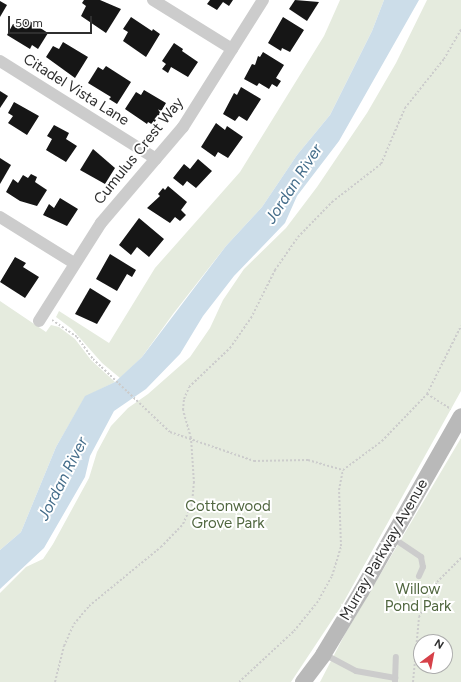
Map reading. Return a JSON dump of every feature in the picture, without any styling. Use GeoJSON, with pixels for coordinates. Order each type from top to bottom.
{"type":"FeatureCollection","features":[{"type":"Feature","properties":{"kind":"street"},"geometry":{"type":"LineString","coordinates":[[153,0],[232,50]]}},
{"type":"Feature","properties":{"kind":"street","name":"Cumulus Crest Way"},"geometry":{"type":"LineString","coordinates":[[44,320],[74,263],[101,223],[183,127],[263,0]]}},
{"type":"Feature","properties":{"kind":"street","name":"Citadel Vista Lane"},"geometry":{"type":"LineString","coordinates":[[0,61],[156,159]]}},
{"type":"Feature","properties":{"kind":"street"},"geometry":{"type":"LineString","coordinates":[[0,217],[74,263]]}},
{"type":"Feature","properties":{"kind":"street","name":"Murray Parkway Avenue"},"geometry":{"type":"LineString","coordinates":[[303,682],[324,654],[392,537],[456,413]]}},
{"type":"Feature","properties":{"kind":"lane"},"geometry":{"type":"LineString","coordinates":[[392,537],[421,557],[423,567],[419,576]]}},
{"type":"Feature","properties":{"kind":"lane"},"geometry":{"type":"LineString","coordinates":[[324,654],[356,671],[395,680],[396,657]]}},
{"type":"Feature","properties":{"kind":"path"},"geometry":{"type":"LineString","coordinates":[[55,682],[64,646],[74,624],[89,606],[161,547],[183,524],[192,504],[194,483],[191,438],[183,410],[184,399],[189,387],[230,348],[251,318],[275,270],[298,237],[332,202],[381,164],[405,108],[444,59],[461,30]]}},
{"type":"Feature","properties":{"kind":"path"},"geometry":{"type":"LineString","coordinates":[[44,320],[77,337],[103,368],[148,409],[166,430],[254,461],[308,460],[343,470]]}},
{"type":"Feature","properties":{"kind":"path"},"geometry":{"type":"LineString","coordinates":[[239,682],[294,631],[317,603],[332,576],[341,546],[339,490],[343,470],[382,441],[427,394],[461,326]]}},
{"type":"Feature","properties":{"kind":"path"},"geometry":{"type":"LineString","coordinates":[[427,394],[456,413]]}},
{"type":"Feature","properties":{"kind":"path"},"geometry":{"type":"LineString","coordinates":[[413,682],[419,617],[437,582],[461,558]]}},
{"type":"Feature","properties":{"kind":"green space"},"geometry":{"type":"Polygon","coordinates":[[[340,0],[384,0],[372,31],[330,115],[297,155],[262,207],[226,246],[173,314],[142,357],[120,378],[102,363],[72,329],[56,317],[59,311],[109,343],[155,268],[240,172],[324,36],[340,0]]]}},
{"type":"Feature","properties":{"kind":"green space","name":"Cottonwood Grove Park"},"geometry":{"type":"Polygon","coordinates":[[[427,0],[461,0],[461,391],[342,605],[291,682],[0,682],[0,593],[26,567],[43,559],[53,544],[89,478],[97,452],[111,426],[128,408],[148,394],[190,357],[210,328],[223,300],[244,269],[286,228],[317,187],[367,113],[396,63],[427,0]]]}},
{"type":"Feature","properties":{"kind":"green space"},"geometry":{"type":"Polygon","coordinates":[[[0,301],[46,332],[51,325],[59,327],[75,339],[91,360],[115,382],[85,397],[56,447],[21,532],[0,550],[0,301]]]}},
{"type":"Feature","properties":{"kind":"green space","name":"Willow Pond Park"},"geometry":{"type":"Polygon","coordinates":[[[461,438],[461,682],[320,682],[345,634],[461,438]]]}},
{"type":"Feature","properties":{"kind":"water","name":"Jordan River"},"geometry":{"type":"Polygon","coordinates":[[[384,0],[419,0],[339,141],[297,196],[285,223],[234,276],[203,316],[180,354],[146,389],[114,411],[90,456],[85,477],[44,548],[0,589],[0,550],[21,532],[56,447],[85,396],[115,382],[142,357],[226,246],[262,207],[297,155],[330,115],[372,31],[384,0]]]}},
{"type":"Feature","properties":{"kind":"building"},"geometry":{"type":"Polygon","coordinates":[[[84,0],[100,0],[121,9],[106,33],[81,16],[86,6],[82,3],[84,0]]]}},
{"type":"Feature","properties":{"kind":"building"},"geometry":{"type":"Polygon","coordinates":[[[210,0],[233,0],[229,6],[223,2],[217,10],[207,4],[210,0]]]}},
{"type":"Feature","properties":{"kind":"building"},"geometry":{"type":"Polygon","coordinates":[[[295,0],[319,2],[307,21],[289,9],[295,0]]]}},
{"type":"Feature","properties":{"kind":"building"},"geometry":{"type":"Polygon","coordinates":[[[0,1],[7,5],[0,17],[0,1]]]}},
{"type":"Feature","properties":{"kind":"building"},"geometry":{"type":"Polygon","coordinates":[[[131,17],[152,31],[153,29],[160,34],[146,57],[123,41],[128,32],[123,29],[131,17]]]}},
{"type":"Feature","properties":{"kind":"building"},"geometry":{"type":"Polygon","coordinates":[[[283,17],[304,30],[290,52],[282,48],[281,51],[268,43],[283,17]]]}},
{"type":"Feature","properties":{"kind":"building"},"geometry":{"type":"Polygon","coordinates":[[[25,18],[48,33],[38,49],[32,45],[30,49],[7,35],[13,24],[19,28],[25,18]]]}},
{"type":"Feature","properties":{"kind":"building"},"geometry":{"type":"Polygon","coordinates":[[[63,42],[88,57],[75,78],[46,57],[53,46],[59,49],[63,42]]]}},
{"type":"Feature","properties":{"kind":"building"},"geometry":{"type":"Polygon","coordinates":[[[174,43],[183,49],[182,51],[198,62],[188,77],[171,67],[168,73],[162,69],[166,64],[162,61],[174,43]]]}},
{"type":"Feature","properties":{"kind":"building"},"geometry":{"type":"Polygon","coordinates":[[[263,52],[284,65],[276,78],[281,81],[277,87],[272,84],[269,89],[259,83],[257,86],[244,79],[252,64],[255,65],[258,56],[260,57],[263,52]]]}},
{"type":"Feature","properties":{"kind":"building"},"geometry":{"type":"Polygon","coordinates":[[[106,66],[131,82],[117,104],[109,99],[111,97],[88,83],[98,67],[103,70],[106,66]]]}},
{"type":"Feature","properties":{"kind":"building"},"geometry":{"type":"Polygon","coordinates":[[[241,87],[261,99],[247,121],[239,116],[235,121],[223,114],[234,93],[237,95],[241,87]]]}},
{"type":"Feature","properties":{"kind":"building"},"geometry":{"type":"Polygon","coordinates":[[[144,90],[166,103],[153,125],[148,122],[147,124],[125,109],[136,92],[141,95],[144,90]]]}},
{"type":"Feature","properties":{"kind":"building"},"geometry":{"type":"Polygon","coordinates":[[[0,91],[8,96],[0,108],[0,91]]]}},
{"type":"Feature","properties":{"kind":"building"},"geometry":{"type":"Polygon","coordinates":[[[14,102],[39,116],[27,135],[8,123],[13,116],[8,113],[14,102]]]}},
{"type":"Feature","properties":{"kind":"building"},"geometry":{"type":"Polygon","coordinates":[[[216,123],[225,130],[227,126],[243,137],[228,158],[218,152],[215,157],[201,147],[216,123]]]}},
{"type":"Feature","properties":{"kind":"building"},"geometry":{"type":"Polygon","coordinates":[[[54,125],[69,133],[66,139],[77,146],[66,162],[46,150],[52,139],[47,136],[54,125]]]}},
{"type":"Feature","properties":{"kind":"building"},"geometry":{"type":"Polygon","coordinates":[[[93,149],[115,168],[105,184],[80,170],[93,149]]]}},
{"type":"Feature","properties":{"kind":"building"},"geometry":{"type":"Polygon","coordinates":[[[0,158],[11,165],[0,184],[0,158]]]}},
{"type":"Feature","properties":{"kind":"building"},"geometry":{"type":"Polygon","coordinates":[[[198,159],[212,171],[196,188],[187,181],[183,186],[173,178],[184,164],[190,169],[198,159]]]}},
{"type":"Feature","properties":{"kind":"building"},"geometry":{"type":"Polygon","coordinates":[[[31,174],[37,177],[35,182],[47,190],[37,206],[20,201],[6,192],[13,179],[18,183],[23,175],[28,178],[31,174]]]}},
{"type":"Feature","properties":{"kind":"building"},"geometry":{"type":"Polygon","coordinates":[[[168,186],[187,202],[181,210],[186,215],[180,221],[175,217],[170,223],[147,208],[160,196],[158,194],[163,188],[165,190],[168,186]]]}},
{"type":"Feature","properties":{"kind":"building"},"geometry":{"type":"Polygon","coordinates":[[[60,198],[78,209],[67,226],[43,215],[49,204],[54,208],[60,198]]]}},
{"type":"Feature","properties":{"kind":"building"},"geometry":{"type":"Polygon","coordinates":[[[139,218],[164,239],[149,257],[137,247],[131,255],[119,245],[139,218]]]}},
{"type":"Feature","properties":{"kind":"building"},"geometry":{"type":"Polygon","coordinates":[[[110,254],[136,270],[132,277],[127,274],[117,291],[96,279],[110,254]]]}},
{"type":"Feature","properties":{"kind":"building"},"geometry":{"type":"Polygon","coordinates":[[[15,257],[26,263],[23,267],[39,277],[25,298],[0,282],[15,257]]]}},
{"type":"Feature","properties":{"kind":"building"},"geometry":{"type":"Polygon","coordinates":[[[90,288],[111,301],[97,324],[75,314],[90,288]]]}}]}
